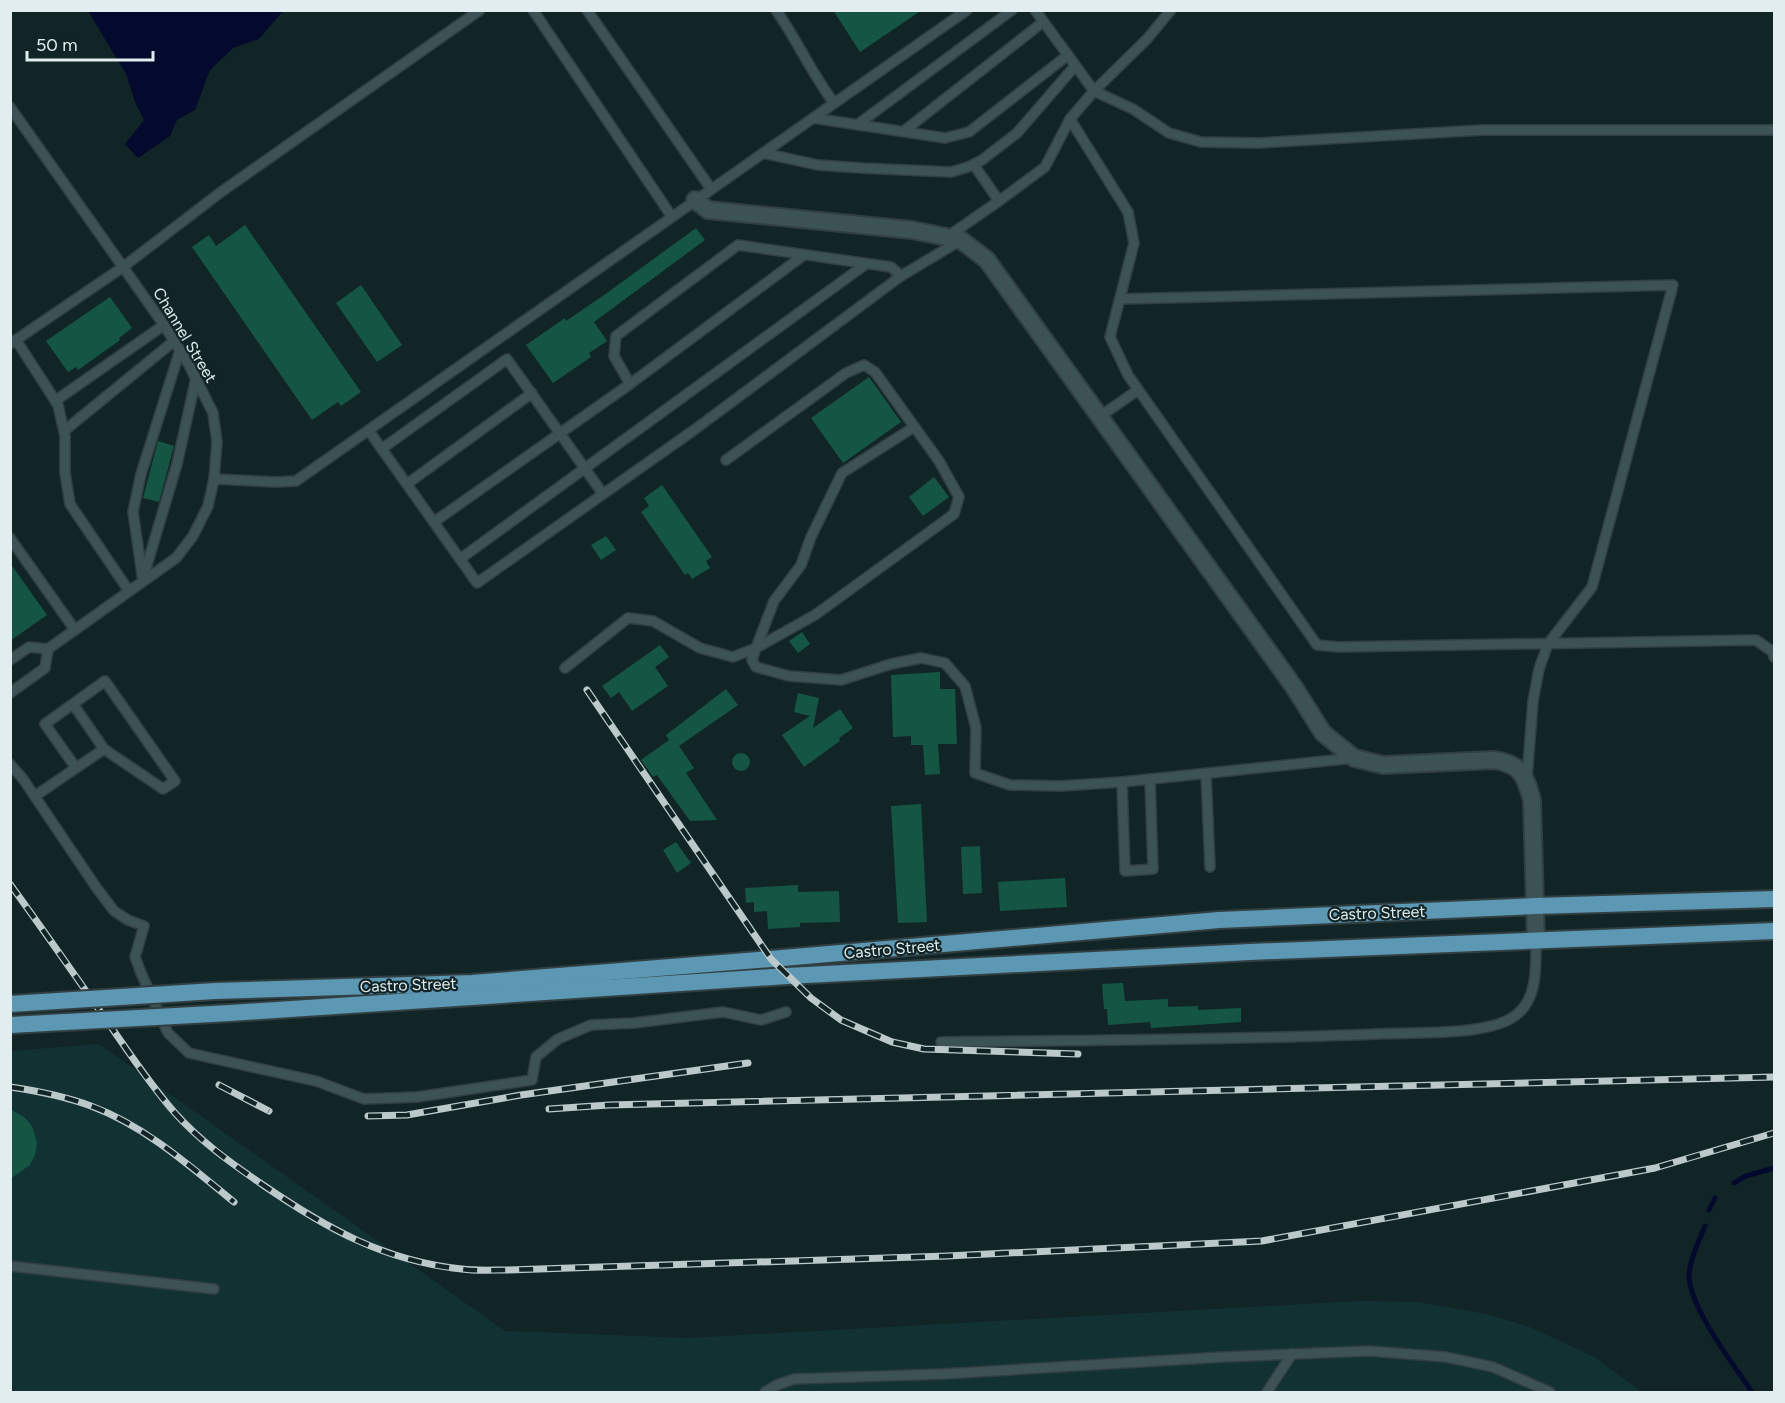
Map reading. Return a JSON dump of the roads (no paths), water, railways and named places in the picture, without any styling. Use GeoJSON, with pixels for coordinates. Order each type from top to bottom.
{"type":"FeatureCollection","features":[{"type":"Feature","properties":{"kind":"main road","name":"Castro Street"},"geometry":{"type":"LineString","coordinates":[[10,1004],[215,991],[472,982],[771,959],[1219,920],[1535,906],[1774,899]]}},
{"type":"Feature","properties":{"kind":"main road","name":"Castro Street"},"geometry":{"type":"LineString","coordinates":[[10,1025],[230,1013],[787,976],[1262,951],[1774,931]]}},
{"type":"Feature","properties":{"kind":"street"},"geometry":{"type":"LineString","coordinates":[[695,200],[708,210],[912,230],[954,239],[987,260],[1294,687],[1323,733],[1354,758],[1383,765],[1494,760],[1511,763],[1527,780],[1532,800],[1536,942]]}},
{"type":"Feature","properties":{"kind":"lane"},"geometry":{"type":"LineString","coordinates":[[129,591],[70,504],[65,473],[64,431],[55,401],[13,342],[123,267],[221,192],[480,10]]}},
{"type":"Feature","properties":{"kind":"lane"},"geometry":{"type":"LineString","coordinates":[[532,10],[672,217]]}},
{"type":"Feature","properties":{"kind":"lane"},"geometry":{"type":"LineString","coordinates":[[587,10],[711,189]]}},
{"type":"Feature","properties":{"kind":"lane"},"geometry":{"type":"LineString","coordinates":[[776,10],[794,36],[820,84],[834,103]]}},
{"type":"Feature","properties":{"kind":"lane"},"geometry":{"type":"LineString","coordinates":[[214,479],[296,481],[967,10]]}},
{"type":"Feature","properties":{"kind":"lane"},"geometry":{"type":"LineString","coordinates":[[857,124],[1012,10]]}},
{"type":"Feature","properties":{"kind":"lane"},"geometry":{"type":"LineString","coordinates":[[1035,10],[1094,91],[1133,109],[1169,133],[1201,142],[1259,143],[1483,130],[1774,130]]}},
{"type":"Feature","properties":{"kind":"lane"},"geometry":{"type":"LineString","coordinates":[[369,430],[477,583],[694,430],[954,239],[999,201],[1045,167],[1070,119],[1172,10]]}},
{"type":"Feature","properties":{"kind":"lane"},"geometry":{"type":"LineString","coordinates":[[904,131],[1043,22]]}},
{"type":"Feature","properties":{"kind":"lane"},"geometry":{"type":"LineString","coordinates":[[813,118],[945,138],[969,132],[1068,56]]}},
{"type":"Feature","properties":{"kind":"lane"},"geometry":{"type":"LineString","coordinates":[[763,153],[818,165],[951,172],[974,165],[1017,133],[1075,66]]}},
{"type":"Feature","properties":{"kind":"lane","name":"Channel Street"},"geometry":{"type":"LineString","coordinates":[[10,107],[180,350],[213,413],[217,442],[214,479],[208,506],[193,536],[176,558],[48,649],[29,647],[10,660]]}},
{"type":"Feature","properties":{"kind":"lane"},"geometry":{"type":"LineString","coordinates":[[1070,119],[1128,212],[1134,243],[1110,337],[1128,375],[1138,390],[1317,645],[1338,647],[1756,640],[1773,652],[1774,657]]}},
{"type":"Feature","properties":{"kind":"lane"},"geometry":{"type":"LineString","coordinates":[[974,165],[999,201]]}},
{"type":"Feature","properties":{"kind":"lane"},"geometry":{"type":"LineString","coordinates":[[630,384],[614,356],[616,336],[738,245],[891,267],[901,276]]}},
{"type":"Feature","properties":{"kind":"lane"},"geometry":{"type":"LineString","coordinates":[[434,522],[630,384],[804,255]]}},
{"type":"Feature","properties":{"kind":"lane"},"geometry":{"type":"LineString","coordinates":[[460,559],[866,264]]}},
{"type":"Feature","properties":{"kind":"lane"},"geometry":{"type":"LineString","coordinates":[[1120,299],[1673,285],[1592,587],[1548,644],[1535,681],[1527,780]]}},
{"type":"Feature","properties":{"kind":"lane"},"geometry":{"type":"LineString","coordinates":[[55,401],[164,325]]}},
{"type":"Feature","properties":{"kind":"lane"},"geometry":{"type":"LineString","coordinates":[[64,431],[174,341]]}},
{"type":"Feature","properties":{"kind":"lane"},"geometry":{"type":"LineString","coordinates":[[143,581],[133,512],[147,453],[180,350]]}},
{"type":"Feature","properties":{"kind":"lane"},"geometry":{"type":"LineString","coordinates":[[383,448],[507,359],[603,494]]}},
{"type":"Feature","properties":{"kind":"lane"},"geometry":{"type":"LineString","coordinates":[[565,668],[628,618],[653,621],[700,648],[733,657],[756,648],[815,615],[954,514],[959,497],[939,461],[914,426],[875,372],[864,365],[846,373],[726,460]]}},
{"type":"Feature","properties":{"kind":"lane"},"geometry":{"type":"LineString","coordinates":[[143,581],[177,464],[196,378]]}},
{"type":"Feature","properties":{"kind":"lane"},"geometry":{"type":"LineString","coordinates":[[1099,417],[1138,390]]}},
{"type":"Feature","properties":{"kind":"lane"},"geometry":{"type":"LineString","coordinates":[[407,484],[531,393]]}},
{"type":"Feature","properties":{"kind":"lane"},"geometry":{"type":"LineString","coordinates":[[914,426],[842,473],[811,537],[801,565],[774,601],[752,660],[756,668],[789,676],[841,680],[891,664],[921,658],[945,663],[965,686],[976,729],[975,773],[1010,785],[1060,786],[1122,782],[1354,758]]}},
{"type":"Feature","properties":{"kind":"lane"},"geometry":{"type":"LineString","coordinates":[[10,538],[75,630]]}},
{"type":"Feature","properties":{"kind":"lane","name":"Channel Street"},"geometry":{"type":"LineString","coordinates":[[10,693],[45,668],[48,649]]}},
{"type":"Feature","properties":{"kind":"lane"},"geometry":{"type":"LineString","coordinates":[[73,704],[104,749],[163,789],[175,781],[105,681],[45,724],[76,768]]}},
{"type":"Feature","properties":{"kind":"lane"},"geometry":{"type":"LineString","coordinates":[[34,796],[104,749]]}},
{"type":"Feature","properties":{"kind":"lane"},"geometry":{"type":"LineString","coordinates":[[10,764],[114,911],[144,926],[135,957],[168,1033],[189,1053],[316,1081],[364,1099],[417,1097],[532,1080],[536,1057],[558,1039],[591,1025],[634,1023],[723,1012],[761,1020],[786,1012]]}},
{"type":"Feature","properties":{"kind":"lane"},"geometry":{"type":"LineString","coordinates":[[1206,774],[1210,867]]}},
{"type":"Feature","properties":{"kind":"lane"},"geometry":{"type":"LineString","coordinates":[[1122,782],[1125,871],[1153,869],[1150,779]]}},
{"type":"Feature","properties":{"kind":"lane"},"geometry":{"type":"LineString","coordinates":[[941,1042],[1336,1035],[1491,1027],[1511,1018],[1523,1009],[1532,993],[1536,968],[1536,942]]}},
{"type":"Feature","properties":{"kind":"lane"},"geometry":{"type":"LineString","coordinates":[[10,1266],[214,1289]]}},
{"type":"Feature","properties":{"kind":"lane"},"geometry":{"type":"LineString","coordinates":[[765,1392],[777,1385],[794,1380],[1369,1351],[1446,1357],[1493,1367],[1550,1392]]}},
{"type":"Feature","properties":{"kind":"lane"},"geometry":{"type":"LineString","coordinates":[[1268,1392],[1292,1354]]}},
{"type":"Feature","properties":{"kind":"water"},"geometry":{"type":"Polygon","coordinates":[[[88,11],[283,11],[259,39],[233,48],[210,70],[195,110],[177,120],[170,136],[138,158],[125,144],[144,120],[135,102],[126,74],[88,11]]]}},
{"type":"Feature","properties":{"kind":"waterway"},"geometry":{"type":"LineString","coordinates":[[1734,1183],[1746,1176],[1774,1168]]}},
{"type":"Feature","properties":{"kind":"waterway"},"geometry":{"type":"LineString","coordinates":[[1709,1210],[1715,1198]]}},
{"type":"Feature","properties":{"kind":"waterway"},"geometry":{"type":"LineString","coordinates":[[1705,1226],[1691,1262],[1689,1274],[1691,1287],[1713,1335],[1752,1392]]}},
{"type":"Feature","properties":{"kind":"railway"},"geometry":{"type":"LineString","coordinates":[[587,690],[771,959],[811,998],[841,1020],[892,1042],[924,1049],[1078,1054]]}},
{"type":"Feature","properties":{"kind":"railway"},"geometry":{"type":"LineString","coordinates":[[10,884],[137,1065],[175,1113],[206,1143],[286,1201],[357,1240],[407,1259],[462,1269],[507,1270],[947,1256],[1262,1241],[1655,1168],[1774,1133]]}},
{"type":"Feature","properties":{"kind":"railway"},"geometry":{"type":"LineString","coordinates":[[368,1116],[407,1115],[521,1095],[748,1063]]}},
{"type":"Feature","properties":{"kind":"railway"},"geometry":{"type":"LineString","coordinates":[[549,1109],[609,1105],[1774,1077]]}},
{"type":"Feature","properties":{"kind":"railway"},"geometry":{"type":"LineString","coordinates":[[219,1085],[269,1111]]}},
{"type":"Feature","properties":{"kind":"railway"},"geometry":{"type":"LineString","coordinates":[[10,1087],[61,1097],[111,1114],[166,1148],[234,1202]]}}]}
